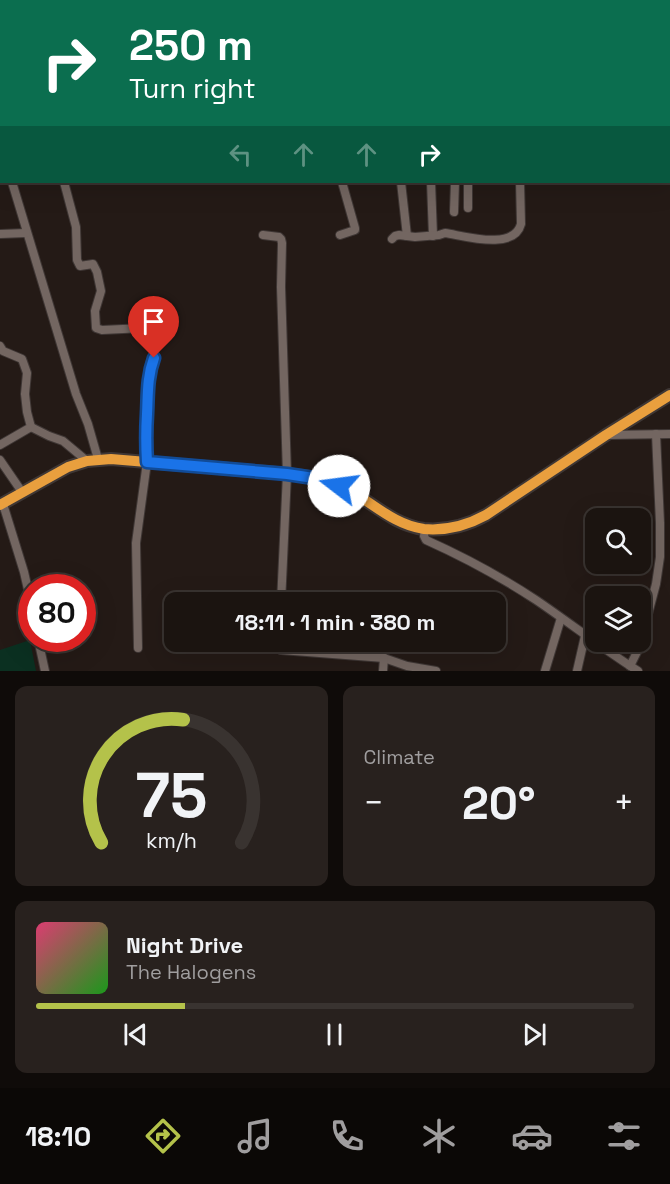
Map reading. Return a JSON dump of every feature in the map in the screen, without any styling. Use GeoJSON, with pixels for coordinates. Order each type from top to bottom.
{"type":"FeatureCollection","features":[{"type":"Feature","properties":{"kind":"highway"},"geometry":{"type":"LineString","coordinates":[[1,505],[68,467],[92,460],[147,462],[287,474],[327,480],[408,526],[425,529],[452,528],[475,521],[491,512],[670,395]]}},
{"type":"Feature","properties":{"kind":"street"},"geometry":{"type":"LineString","coordinates":[[12,183],[76,394],[88,424],[92,460]]}},
{"type":"Feature","properties":{"kind":"street"},"geometry":{"type":"LineString","coordinates":[[64,183],[76,226],[76,260],[80,266],[93,264],[97,272],[101,291],[95,311],[96,328],[102,330],[144,328]]}},
{"type":"Feature","properties":{"kind":"street"},"geometry":{"type":"LineString","coordinates":[[340,235],[355,230],[342,183]]}},
{"type":"Feature","properties":{"kind":"street"},"geometry":{"type":"LineString","coordinates":[[401,183],[407,236]]}},
{"type":"Feature","properties":{"kind":"street"},"geometry":{"type":"LineString","coordinates":[[431,183],[434,236]]}},
{"type":"Feature","properties":{"kind":"street"},"geometry":{"type":"LineString","coordinates":[[454,212],[455,183]]}},
{"type":"Feature","properties":{"kind":"street"},"geometry":{"type":"LineString","coordinates":[[468,183],[468,208]]}},
{"type":"Feature","properties":{"kind":"street"},"geometry":{"type":"LineString","coordinates":[[392,239],[399,235],[445,234],[504,240],[513,236],[521,224],[520,183]]}},
{"type":"Feature","properties":{"kind":"street"},"geometry":{"type":"LineString","coordinates":[[0,234],[26,233]]}},
{"type":"Feature","properties":{"kind":"street"},"geometry":{"type":"LineString","coordinates":[[263,235],[279,237],[282,243],[281,287],[287,474],[282,592]]}},
{"type":"Feature","properties":{"kind":"street"},"geometry":{"type":"LineString","coordinates":[[0,346],[3,351],[22,359],[27,373],[25,394],[31,427]]}},
{"type":"Feature","properties":{"kind":"street"},"geometry":{"type":"LineString","coordinates":[[138,648],[136,543],[147,462],[145,434],[147,389],[154,358]]}},
{"type":"Feature","properties":{"kind":"street"},"geometry":{"type":"LineString","coordinates":[[31,427],[63,441],[92,460]]}},
{"type":"Feature","properties":{"kind":"street"},"geometry":{"type":"LineString","coordinates":[[0,446],[31,427]]}},
{"type":"Feature","properties":{"kind":"street"},"geometry":{"type":"LineString","coordinates":[[630,666],[644,638],[660,564],[656,434]]}},
{"type":"Feature","properties":{"kind":"street"},"geometry":{"type":"LineString","coordinates":[[606,435],[670,434]]}},
{"type":"Feature","properties":{"kind":"street"},"geometry":{"type":"LineString","coordinates":[[0,460],[22,492]]}},
{"type":"Feature","properties":{"kind":"street"},"geometry":{"type":"LineString","coordinates":[[1,505],[24,574]]}},
{"type":"Feature","properties":{"kind":"street"},"geometry":{"type":"LineString","coordinates":[[425,529],[426,540],[512,585],[585,636],[577,671]]}},
{"type":"Feature","properties":{"kind":"street"},"geometry":{"type":"LineString","coordinates":[[545,671],[561,618]]}},
{"type":"Feature","properties":{"kind":"street"},"geometry":{"type":"LineString","coordinates":[[41,652],[45,671]]}},
{"type":"Feature","properties":{"kind":"street"},"geometry":{"type":"LineString","coordinates":[[306,652],[384,658],[407,666],[436,671]]}},
{"type":"Feature","properties":{"kind":"street"},"geometry":{"type":"LineString","coordinates":[[609,652],[638,671]]}},
{"type":"Feature","properties":{"kind":"street"},"geometry":{"type":"LineString","coordinates":[[383,671],[384,658]]}},
{"type":"Feature","properties":{"kind":"green space"},"geometry":{"type":"Polygon","coordinates":[[[18,644],[18,652],[32,652],[36,671],[0,671],[0,650],[18,644]]]}},
{"type":"Feature","properties":{"kind":"route"},"geometry":{"type":"LineString","coordinates":[[154,358],[147,389],[145,434],[147,462],[287,474],[327,480],[339,486]]}}]}
